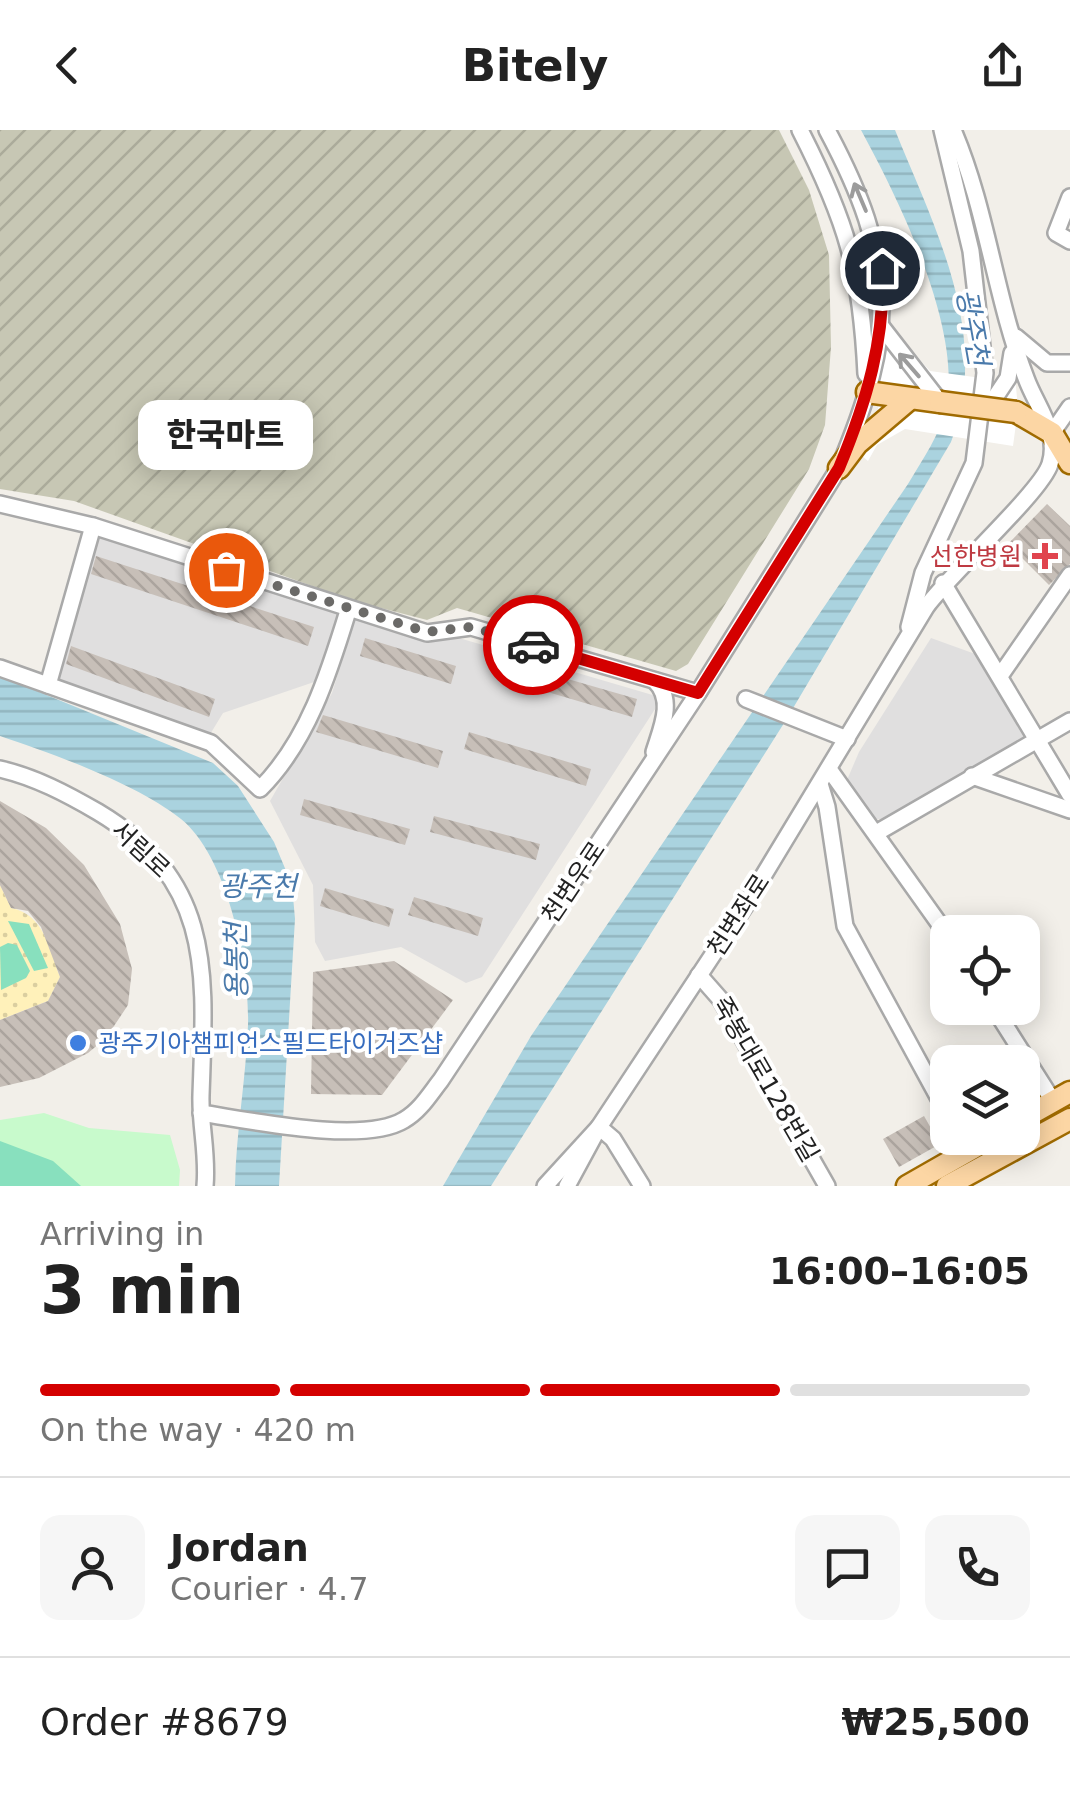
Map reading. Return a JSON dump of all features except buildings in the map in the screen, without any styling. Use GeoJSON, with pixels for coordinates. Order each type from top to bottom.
{"type":"FeatureCollection","features":[{"type":"Feature","properties":{"kind":"main road"},"geometry":{"type":"LineString","coordinates":[[867,392],[1016,412],[1061,434],[1070,463]]}},
{"type":"Feature","properties":{"kind":"main road"},"geometry":{"type":"LineString","coordinates":[[839,468],[857,444],[910,399]]}},
{"type":"Feature","properties":{"kind":"main road"},"geometry":{"type":"LineString","coordinates":[[1040,1109],[1062,1097]]}},
{"type":"Feature","properties":{"kind":"main road"},"geometry":{"type":"LineString","coordinates":[[907,1186],[1068,1123]]}},
{"type":"Feature","properties":{"kind":"street","name":"천변우로"},"geometry":{"type":"LineString","coordinates":[[800,130],[833,192],[850,242],[864,338],[867,392]]}},
{"type":"Feature","properties":{"kind":"street","name":"천변우로"},"geometry":{"type":"LineString","coordinates":[[201,1113],[288,1124],[376,1129],[414,1112],[698,693],[839,468],[867,392],[881,326],[882,268],[873,231],[827,130]]}},
{"type":"Feature","properties":{"kind":"street","name":"천변좌로"},"geometry":{"type":"LineString","coordinates":[[906,640],[923,573],[974,463],[985,373],[971,250],[942,130]]}},
{"type":"Feature","properties":{"kind":"street"},"geometry":{"type":"LineString","coordinates":[[953,130],[1030,391],[1061,434]]}},
{"type":"Feature","properties":{"kind":"street"},"geometry":{"type":"LineString","coordinates":[[1063,237],[1070,197]]}},
{"type":"Feature","properties":{"kind":"street"},"geometry":{"type":"LineString","coordinates":[[881,326],[940,402]]}},
{"type":"Feature","properties":{"kind":"street"},"geometry":{"type":"LineString","coordinates":[[1013,334],[1035,357],[1047,363],[1070,363]]}},
{"type":"Feature","properties":{"kind":"street"},"geometry":{"type":"LineString","coordinates":[[988,408],[1012,366],[1013,334]]}},
{"type":"Feature","properties":{"kind":"street"},"geometry":{"type":"LineString","coordinates":[[1061,434],[1070,406]]}},
{"type":"Feature","properties":{"kind":"street","name":"천변좌로"},"geometry":{"type":"LineString","coordinates":[[567,1186],[598,1127],[699,976],[906,640],[944,584],[1040,482],[1061,434]]}},
{"type":"Feature","properties":{"kind":"street"},"geometry":{"type":"LineString","coordinates":[[0,504],[94,526],[427,632],[471,627],[698,693]]}},
{"type":"Feature","properties":{"kind":"street"},"geometry":{"type":"LineString","coordinates":[[48,685],[94,526]]}},
{"type":"Feature","properties":{"kind":"street"},"geometry":{"type":"LineString","coordinates":[[1000,676],[1070,574]]}},
{"type":"Feature","properties":{"kind":"street"},"geometry":{"type":"LineString","coordinates":[[944,584],[1070,795]]}},
{"type":"Feature","properties":{"kind":"street"},"geometry":{"type":"LineString","coordinates":[[0,668],[211,743],[260,789],[277,770],[322,692],[348,610]]}},
{"type":"Feature","properties":{"kind":"street"},"geometry":{"type":"LineString","coordinates":[[651,764],[666,705],[664,692],[655,681]]}},
{"type":"Feature","properties":{"kind":"street"},"geometry":{"type":"LineString","coordinates":[[746,699],[847,739]]}},
{"type":"Feature","properties":{"kind":"street"},"geometry":{"type":"LineString","coordinates":[[878,832],[1070,722]]}},
{"type":"Feature","properties":{"kind":"street","name":"서림로"},"geometry":{"type":"LineString","coordinates":[[0,769],[58,789],[129,832],[182,892],[196,927],[202,966],[201,1113]]}},
{"type":"Feature","properties":{"kind":"street"},"geometry":{"type":"LineString","coordinates":[[829,769],[878,832],[934,915]]}},
{"type":"Feature","properties":{"kind":"street"},"geometry":{"type":"LineString","coordinates":[[972,776],[1070,810]]}},
{"type":"Feature","properties":{"kind":"street"},"geometry":{"type":"LineString","coordinates":[[820,784],[845,926],[930,1081]]}},
{"type":"Feature","properties":{"kind":"street","name":"죽봉대로128번길"},"geometry":{"type":"LineString","coordinates":[[699,976],[720,1000],[827,1186]]}},
{"type":"Feature","properties":{"kind":"street"},"geometry":{"type":"LineString","coordinates":[[1007,1025],[1062,1097]]}},
{"type":"Feature","properties":{"kind":"street"},"geometry":{"type":"LineString","coordinates":[[201,1113],[208,1152],[204,1186]]}},
{"type":"Feature","properties":{"kind":"street"},"geometry":{"type":"LineString","coordinates":[[546,1186],[598,1127],[613,1138],[642,1186]]}},
{"type":"Feature","properties":{"kind":"shaded area"},"geometry":{"type":"Polygon","coordinates":[[[0,130],[779,130],[809,190],[829,255],[831,347],[825,425],[809,469],[688,664],[676,671],[457,608],[427,620],[354,601],[74,501],[0,489],[0,130]]]}},
{"type":"Feature","properties":{"kind":"shaded area"},"geometry":{"type":"Polygon","coordinates":[[[99,537],[340,615],[317,681],[223,713],[209,736],[56,683],[99,537]]]}},
{"type":"Feature","properties":{"kind":"shaded area"},"geometry":{"type":"Polygon","coordinates":[[[355,618],[430,641],[459,638],[656,696],[657,706],[482,977],[466,983],[401,947],[325,961],[315,942],[313,885],[270,801],[332,693],[355,618]]]}},
{"type":"Feature","properties":{"kind":"shaded area"},"geometry":{"type":"Polygon","coordinates":[[[931,638],[978,655],[1026,736],[885,819],[876,819],[847,780],[859,752],[931,638]]]}},
{"type":"Feature","properties":{"kind":"sand"},"geometry":{"type":"Polygon","coordinates":[[[0,885],[11,908],[39,926],[60,977],[48,1001],[0,1020],[0,885]]]}},
{"type":"Feature","properties":{"kind":"green space"},"geometry":{"type":"Polygon","coordinates":[[[8,921],[29,924],[48,968],[34,971],[8,921]]]}},
{"type":"Feature","properties":{"kind":"green space"},"geometry":{"type":"Polygon","coordinates":[[[8,943],[17,945],[30,971],[26,978],[1,990],[0,947],[8,943]]]}},
{"type":"Feature","properties":{"kind":"green space"},"geometry":{"type":"Polygon","coordinates":[[[44,1113],[89,1128],[170,1135],[180,1170],[179,1186],[0,1186],[0,1120],[44,1113]]]}},
{"type":"Feature","properties":{"kind":"green space"},"geometry":{"type":"Polygon","coordinates":[[[0,1141],[53,1161],[81,1186],[0,1186],[0,1141]]]}},
{"type":"Feature","properties":{"kind":"water","name":"광주천"},"geometry":{"type":"Polygon","coordinates":[[[861,130],[895,130],[953,283],[962,322],[965,362],[962,402],[951,442],[786,720],[491,1186],[443,1186],[531,1036],[908,484],[939,428],[946,408],[949,376],[936,303],[909,227],[861,130]]]}},
{"type":"Feature","properties":{"kind":"water","name":"광주천"},"geometry":{"type":"Polygon","coordinates":[[[0,676],[213,763],[238,786],[274,842],[292,885],[295,919],[279,1186],[235,1186],[248,1001],[233,914],[212,859],[197,836],[163,806],[119,782],[0,736],[0,676]]]}},
{"type":"Feature","properties":{"kind":"pier"},"geometry":{"type":"Polygon","coordinates":[[[882,333],[896,334],[930,371],[996,380],[1004,355],[1013,354],[1018,409],[1013,446],[905,429],[877,445],[868,461],[856,451],[878,413],[882,333]]]}},
{"type":"Feature","properties":{"kind":"way so far"},"geometry":{"type":"LineString","coordinates":[[226,570],[427,632],[471,627],[533,645]]}},
{"type":"Feature","properties":{"kind":"place","name":"선한병원"},"geometry":{"type":"Point","coordinates":[1045,556]}},
{"type":"Feature","properties":{"kind":"place","name":"한국마트"},"geometry":{"type":"Point","coordinates":[226,570]}},
{"type":"Feature","properties":{"kind":"place","name":"광주기아챔피언스필드타이거즈샵"},"geometry":{"type":"Point","coordinates":[78,1043]}},
{"type":"Feature","properties":{"kind":"route"},"geometry":{"type":"LineString","coordinates":[[533,645],[698,693],[839,468],[855,430],[878,347],[882,268]]}},
{"type":"Feature","properties":{"kind":"water label","name":"용봉천"},"geometry":{"type":"Point","coordinates":[236,961]}}]}
